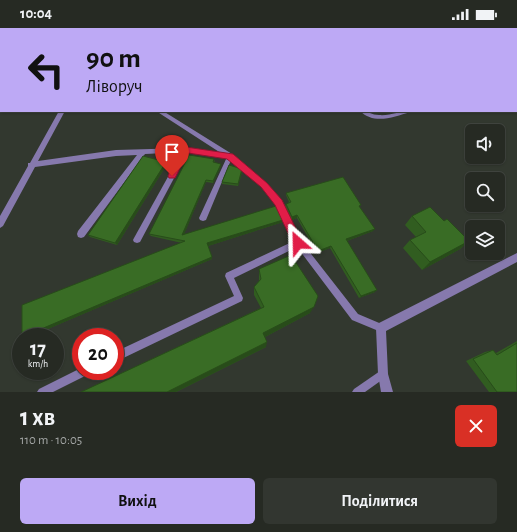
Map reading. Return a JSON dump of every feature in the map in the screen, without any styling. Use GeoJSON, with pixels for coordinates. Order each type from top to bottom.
{"type":"FeatureCollection","features":[{"type":"Feature","properties":{"kind":"street"},"geometry":{"type":"LineString","coordinates":[[0,224],[61,112]]}},
{"type":"Feature","properties":{"kind":"street"},"geometry":{"type":"LineString","coordinates":[[364,112],[372,117],[383,118],[404,112]]}},
{"type":"Feature","properties":{"kind":"street"},"geometry":{"type":"LineString","coordinates":[[31,166],[116,153],[186,150],[230,156]]}},
{"type":"Feature","properties":{"kind":"street"},"geometry":{"type":"LineString","coordinates":[[81,234],[143,152]]}},
{"type":"Feature","properties":{"kind":"street"},"geometry":{"type":"LineString","coordinates":[[387,392],[384,374],[381,328],[517,257]]}},
{"type":"Feature","properties":{"kind":"lane"},"geometry":{"type":"LineString","coordinates":[[161,112],[230,156],[264,185],[279,202],[298,243],[355,317],[381,328]]}},
{"type":"Feature","properties":{"kind":"lane"},"geometry":{"type":"LineString","coordinates":[[137,240],[186,150]]}},
{"type":"Feature","properties":{"kind":"lane"},"geometry":{"type":"LineString","coordinates":[[202,218],[230,156]]}},
{"type":"Feature","properties":{"kind":"lane"},"geometry":{"type":"LineString","coordinates":[[124,353],[239,298],[229,276],[298,243]]}},
{"type":"Feature","properties":{"kind":"lane"},"geometry":{"type":"LineString","coordinates":[[357,392],[384,374]]}},
{"type":"Feature","properties":{"kind":"lane"},"geometry":{"type":"LineString","coordinates":[[42,392],[72,378]]}},
{"type":"Feature","properties":{"kind":"building"},"geometry":{"type":"Polygon","coordinates":[[[189,155],[214,159],[213,162],[221,164],[213,181],[206,180],[182,235],[276,206],[283,220],[207,243],[212,257],[43,328],[22,328],[22,305],[185,241],[149,234],[189,155]]]}},
{"type":"Feature","properties":{"kind":"building"},"geometry":{"type":"Polygon","coordinates":[[[143,156],[166,162],[115,243],[88,235],[143,156]]]}},
{"type":"Feature","properties":{"kind":"building"},"geometry":{"type":"Polygon","coordinates":[[[229,165],[242,169],[238,184],[222,182],[229,165]]]}},
{"type":"Feature","properties":{"kind":"building"},"geometry":{"type":"Polygon","coordinates":[[[343,177],[361,205],[359,206],[375,229],[346,239],[377,290],[361,296],[331,246],[318,251],[297,215],[292,217],[286,204],[291,202],[286,193],[343,177]]]}},
{"type":"Feature","properties":{"kind":"building"},"geometry":{"type":"Polygon","coordinates":[[[430,207],[444,221],[447,219],[465,237],[465,243],[430,262],[410,240],[426,232],[412,216],[430,207]]]}},
{"type":"Feature","properties":{"kind":"building"},"geometry":{"type":"Polygon","coordinates":[[[291,255],[318,296],[314,307],[263,333],[267,342],[167,392],[81,392],[107,380],[124,380],[124,372],[264,307],[254,287],[261,279],[259,269],[291,255]]]}},
{"type":"Feature","properties":{"kind":"building"},"geometry":{"type":"Polygon","coordinates":[[[517,343],[517,392],[497,392],[473,359],[493,350],[497,355],[517,343]]]}},
{"type":"Feature","properties":{"kind":"route"},"geometry":{"type":"LineString","coordinates":[[172,176],[186,150],[230,156],[264,185],[279,202],[298,243]]}}]}
